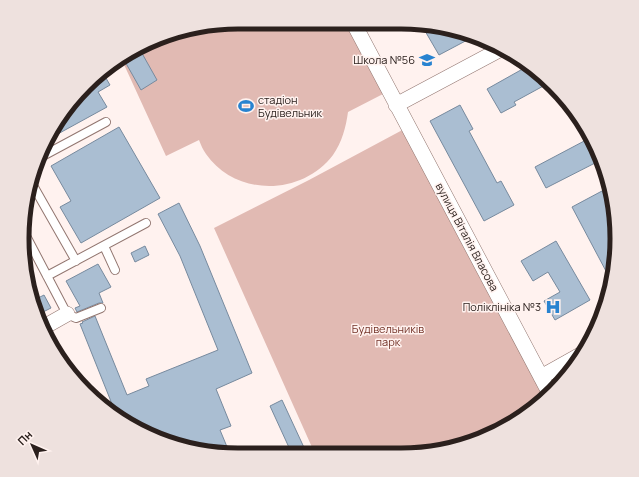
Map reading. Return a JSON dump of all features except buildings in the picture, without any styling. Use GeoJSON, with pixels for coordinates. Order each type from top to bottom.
{"type":"FeatureCollection","features":[{"type":"Feature","properties":{"kind":"street","name":"вулиця Віталія Власова"},"geometry":{"type":"LineString","coordinates":[[357,29],[547,389]]}},
{"type":"Feature","properties":{"kind":"street"},"geometry":{"type":"LineString","coordinates":[[396,105],[495,52]]}},
{"type":"Feature","properties":{"kind":"street"},"geometry":{"type":"LineString","coordinates":[[48,325],[67,314]]}},
{"type":"Feature","properties":{"kind":"street"},"geometry":{"type":"LineString","coordinates":[[541,377],[571,360]]}},
{"type":"Feature","properties":{"kind":"lane"},"geometry":{"type":"LineString","coordinates":[[47,154],[106,122]]}},
{"type":"Feature","properties":{"kind":"lane"},"geometry":{"type":"LineString","coordinates":[[35,189],[76,261]]}},
{"type":"Feature","properties":{"kind":"lane"},"geometry":{"type":"LineString","coordinates":[[48,276],[146,224]]}},
{"type":"Feature","properties":{"kind":"lane"},"geometry":{"type":"LineString","coordinates":[[29,241],[67,314],[76,318],[101,308]]}},
{"type":"Feature","properties":{"kind":"lane"},"geometry":{"type":"LineString","coordinates":[[104,246],[115,270]]}},
{"type":"Feature","properties":{"kind":"green space","name":"стадіон Будівельник"},"geometry":{"type":"Polygon","coordinates":[[[225,29],[350,29],[383,94],[348,112],[339,145],[333,155],[320,168],[304,178],[287,184],[269,186],[251,184],[234,178],[219,168],[206,154],[199,140],[166,156],[123,63],[158,45],[184,36],[225,29]]]}},
{"type":"Feature","properties":{"kind":"green space","name":"Будівельників парк"},"geometry":{"type":"Polygon","coordinates":[[[408,127],[541,377],[571,360],[549,387],[528,405],[505,420],[468,437],[441,444],[414,448],[312,448],[214,228],[309,180],[408,127]]]}},
{"type":"Feature","properties":{"kind":"place","name":"Школа №56"},"geometry":{"type":"Point","coordinates":[427,60]}},
{"type":"Feature","properties":{"kind":"place","name":"стадіон Будівельник"},"geometry":{"type":"Point","coordinates":[246,106]}},
{"type":"Feature","properties":{"kind":"place","name":"Поліклініка №3"},"geometry":{"type":"Point","coordinates":[553,307]}}]}
